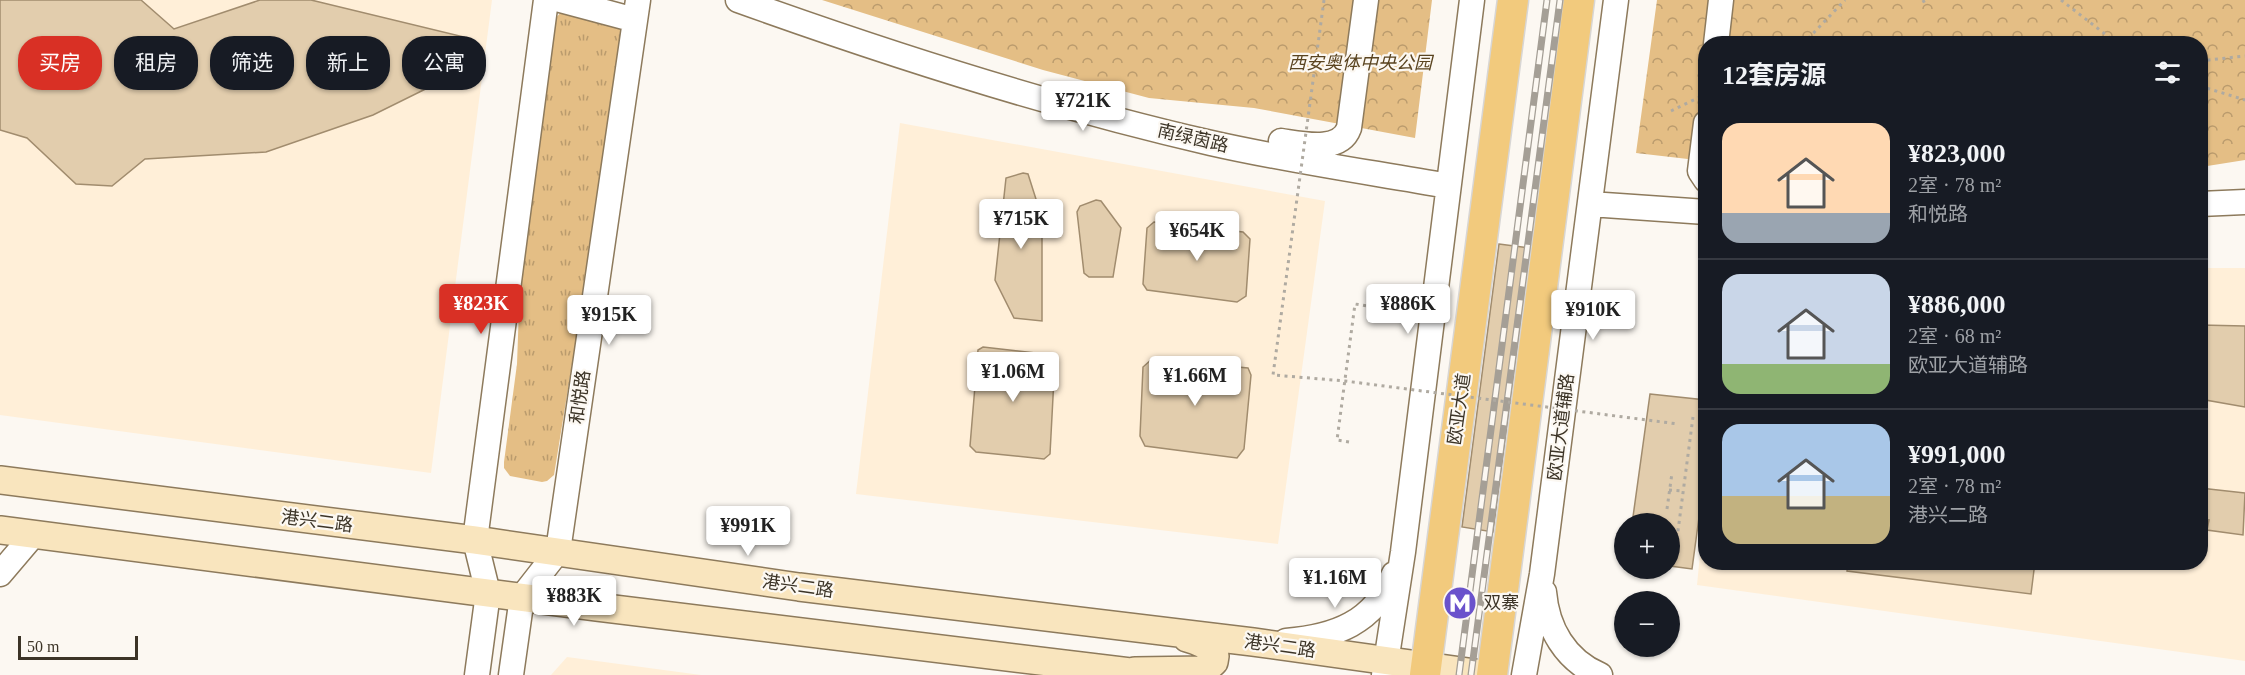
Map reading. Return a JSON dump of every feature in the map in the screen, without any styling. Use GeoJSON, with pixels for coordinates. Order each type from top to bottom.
{"type":"FeatureCollection","features":[{"type":"Feature","properties":{"kind":"main road","name":"欧亚大道"},"geometry":{"type":"LineString","coordinates":[[1425,671],[1514,0]]}},
{"type":"Feature","properties":{"kind":"main road"},"geometry":{"type":"LineString","coordinates":[[1491,675],[1579,0]]}},
{"type":"Feature","properties":{"kind":"main road","name":"港兴二路"},"geometry":{"type":"LineString","coordinates":[[0,480],[558,551],[798,587],[1253,642],[1385,668],[1491,675]]}},
{"type":"Feature","properties":{"kind":"main road"},"geometry":{"type":"LineString","coordinates":[[0,530],[1155,675]]}},
{"type":"Feature","properties":{"kind":"main road"},"geometry":{"type":"LineString","coordinates":[[1122,671],[1205,670],[1211,667],[1215,656],[1213,650],[1200,642],[1172,633]]}},
{"type":"Feature","properties":{"kind":"street"},"geometry":{"type":"LineString","coordinates":[[477,675],[489,592],[475,540],[546,0]]}},
{"type":"Feature","properties":{"kind":"street"},"geometry":{"type":"LineString","coordinates":[[560,0],[636,10]]}},
{"type":"Feature","properties":{"kind":"street","name":"南绿茵路"},"geometry":{"type":"LineString","coordinates":[[738,0],[831,34],[1006,90],[1114,119],[1294,160],[1449,180]]}},
{"type":"Feature","properties":{"kind":"street","name":"南绿茵路"},"geometry":{"type":"LineString","coordinates":[[773,0],[897,44],[1026,84],[1176,121],[1281,141],[1449,180]]}},
{"type":"Feature","properties":{"kind":"street"},"geometry":{"type":"LineString","coordinates":[[1281,141],[1317,145],[1333,143],[1347,135],[1366,0]]}},
{"type":"Feature","properties":{"kind":"street"},"geometry":{"type":"LineString","coordinates":[[1385,668],[1403,552],[1472,0]]}},
{"type":"Feature","properties":{"kind":"street","name":"欧亚大道辅路"},"geometry":{"type":"LineString","coordinates":[[1524,675],[1542,574],[1616,0]]}},
{"type":"Feature","properties":{"kind":"street"},"geometry":{"type":"LineString","coordinates":[[1717,36],[1721,0]]}},
{"type":"Feature","properties":{"kind":"street","name":"和悦路"},"geometry":{"type":"LineString","coordinates":[[522,597],[558,551],[636,10]]}},
{"type":"Feature","properties":{"kind":"street"},"geometry":{"type":"LineString","coordinates":[[2208,191],[2245,189]]}},
{"type":"Feature","properties":{"kind":"street"},"geometry":{"type":"LineString","coordinates":[[1591,197],[1698,197]]}},
{"type":"Feature","properties":{"kind":"street"},"geometry":{"type":"LineString","coordinates":[[1591,197],[1698,211]]}},
{"type":"Feature","properties":{"kind":"street"},"geometry":{"type":"LineString","coordinates":[[2208,204],[2245,202]]}},
{"type":"Feature","properties":{"kind":"street"},"geometry":{"type":"LineString","coordinates":[[0,574],[34,534]]}},
{"type":"Feature","properties":{"kind":"street"},"geometry":{"type":"LineString","coordinates":[[1253,642],[1326,636],[1355,622],[1379,600],[1391,581],[1403,552]]}},
{"type":"Feature","properties":{"kind":"street"},"geometry":{"type":"LineString","coordinates":[[1542,574],[1545,609],[1552,630],[1578,662],[1600,675]]}},
{"type":"Feature","properties":{"kind":"street"},"geometry":{"type":"LineString","coordinates":[[511,675],[522,597]]}},
{"type":"Feature","properties":{"kind":"path"},"geometry":{"type":"LineString","coordinates":[[1324,0],[1273,375],[1346,381],[1678,423]]}},
{"type":"Feature","properties":{"kind":"path"},"geometry":{"type":"LineString","coordinates":[[1811,36],[1845,0]]}},
{"type":"Feature","properties":{"kind":"path"},"geometry":{"type":"LineString","coordinates":[[1923,0],[1926,6]]}},
{"type":"Feature","properties":{"kind":"path"},"geometry":{"type":"LineString","coordinates":[[2061,0],[2108,36]]}},
{"type":"Feature","properties":{"kind":"path"},"geometry":{"type":"LineString","coordinates":[[2208,60],[2245,56]]}},
{"type":"Feature","properties":{"kind":"path"},"geometry":{"type":"LineString","coordinates":[[2208,88],[2245,100]]}},
{"type":"Feature","properties":{"kind":"path"},"geometry":{"type":"LineString","coordinates":[[1671,111],[1698,98]]}},
{"type":"Feature","properties":{"kind":"path"},"geometry":{"type":"LineString","coordinates":[[1349,442],[1337,440],[1355,304],[1367,306]]}},
{"type":"Feature","properties":{"kind":"path"},"geometry":{"type":"LineString","coordinates":[[1680,514],[1693,417]]}},
{"type":"Feature","properties":{"kind":"path"},"geometry":{"type":"LineString","coordinates":[[1667,509],[1672,473]]}},
{"type":"Feature","properties":{"kind":"path"},"geometry":{"type":"LineString","coordinates":[[1669,490],[1683,491]]}},
{"type":"Feature","properties":{"kind":"shaded area"},"geometry":{"type":"Polygon","coordinates":[[[0,0],[492,0],[486,47],[486,36],[402,36],[402,90],[480,90],[431,473],[0,415],[0,0]]]}},
{"type":"Feature","properties":{"kind":"shaded area"},"geometry":{"type":"Polygon","coordinates":[[[900,123],[1325,201],[1278,544],[856,494],[900,123]]]}},
{"type":"Feature","properties":{"kind":"shaded area"},"geometry":{"type":"Polygon","coordinates":[[[2208,268],[2245,268],[2245,661],[1697,585],[1698,570],[2208,570],[2208,268]]]}},
{"type":"Feature","properties":{"kind":"shaded area"},"geometry":{"type":"Polygon","coordinates":[[[567,657],[701,675],[551,675],[567,657]]]}},
{"type":"Feature","properties":{"kind":"green space","name":"西安奥体中央公园"},"geometry":{"type":"Polygon","coordinates":[[[822,0],[1432,0],[1415,138],[1254,108],[1149,98],[1043,70],[822,0]]]}},
{"type":"Feature","properties":{"kind":"green space"},"geometry":{"type":"Polygon","coordinates":[[[1657,0],[2245,0],[2245,160],[2208,166],[2208,36],[1698,36],[1698,160],[1636,153],[1657,0]]]}},
{"type":"Feature","properties":{"kind":"green space"},"geometry":{"type":"Polygon","coordinates":[[[561,12],[619,27],[622,33],[587,298],[573,358],[554,475],[542,482],[510,476],[504,468],[504,462],[517,364],[520,281],[555,19],[561,12]]]}},
{"type":"Feature","properties":{"kind":"building"},"geometry":{"type":"Polygon","coordinates":[[[0,0],[141,0],[174,29],[260,0],[311,0],[460,36],[402,36],[402,90],[424,90],[373,115],[266,152],[145,159],[112,186],[76,184],[27,138],[0,130],[0,0]]]}},
{"type":"Feature","properties":{"kind":"building"},"geometry":{"type":"Polygon","coordinates":[[[1023,173],[1028,174],[1042,218],[1042,321],[1014,318],[995,280],[1006,178],[1023,173]]]}},
{"type":"Feature","properties":{"kind":"building"},"geometry":{"type":"Polygon","coordinates":[[[1096,200],[1101,201],[1121,228],[1113,277],[1089,277],[1084,273],[1077,212],[1080,206],[1096,200]]]}},
{"type":"Feature","properties":{"kind":"building"},"geometry":{"type":"Polygon","coordinates":[[[1154,222],[1243,232],[1250,239],[1246,296],[1237,302],[1147,290],[1143,284],[1147,228],[1154,222]]]}},
{"type":"Feature","properties":{"kind":"building"},"geometry":{"type":"Polygon","coordinates":[[[1499,244],[1530,248],[1493,532],[1462,527],[1499,244]]]}},
{"type":"Feature","properties":{"kind":"building"},"geometry":{"type":"Polygon","coordinates":[[[2208,325],[2245,326],[2245,407],[2208,400],[2208,325]]]}},
{"type":"Feature","properties":{"kind":"building"},"geometry":{"type":"Polygon","coordinates":[[[983,347],[1053,355],[1055,359],[1050,454],[1044,459],[976,452],[970,446],[978,350],[983,347]]]}},
{"type":"Feature","properties":{"kind":"building"},"geometry":{"type":"Polygon","coordinates":[[[1152,359],[1248,368],[1251,375],[1244,449],[1237,458],[1145,446],[1140,436],[1143,367],[1152,359]]]}},
{"type":"Feature","properties":{"kind":"building"},"geometry":{"type":"Polygon","coordinates":[[[1650,394],[1698,399],[1698,525],[1692,569],[1680,567],[1680,513],[1634,513],[1650,394]]]}},
{"type":"Feature","properties":{"kind":"building"},"geometry":{"type":"Polygon","coordinates":[[[2208,489],[2245,493],[2243,535],[2208,530],[2208,489]]]}},
{"type":"Feature","properties":{"kind":"building"},"geometry":{"type":"Polygon","coordinates":[[[1847,570],[2034,570],[2031,594],[1847,570]]]}},
{"type":"Feature","properties":{"kind":"railway"},"geometry":{"type":"LineString","coordinates":[[1459,675],[1547,0]]}},
{"type":"Feature","properties":{"kind":"railway"},"geometry":{"type":"LineString","coordinates":[[1471,675],[1560,0]]}},
{"type":"Feature","properties":{"kind":"place","name":"双寨"},"geometry":{"type":"Point","coordinates":[1460,603]}}]}
